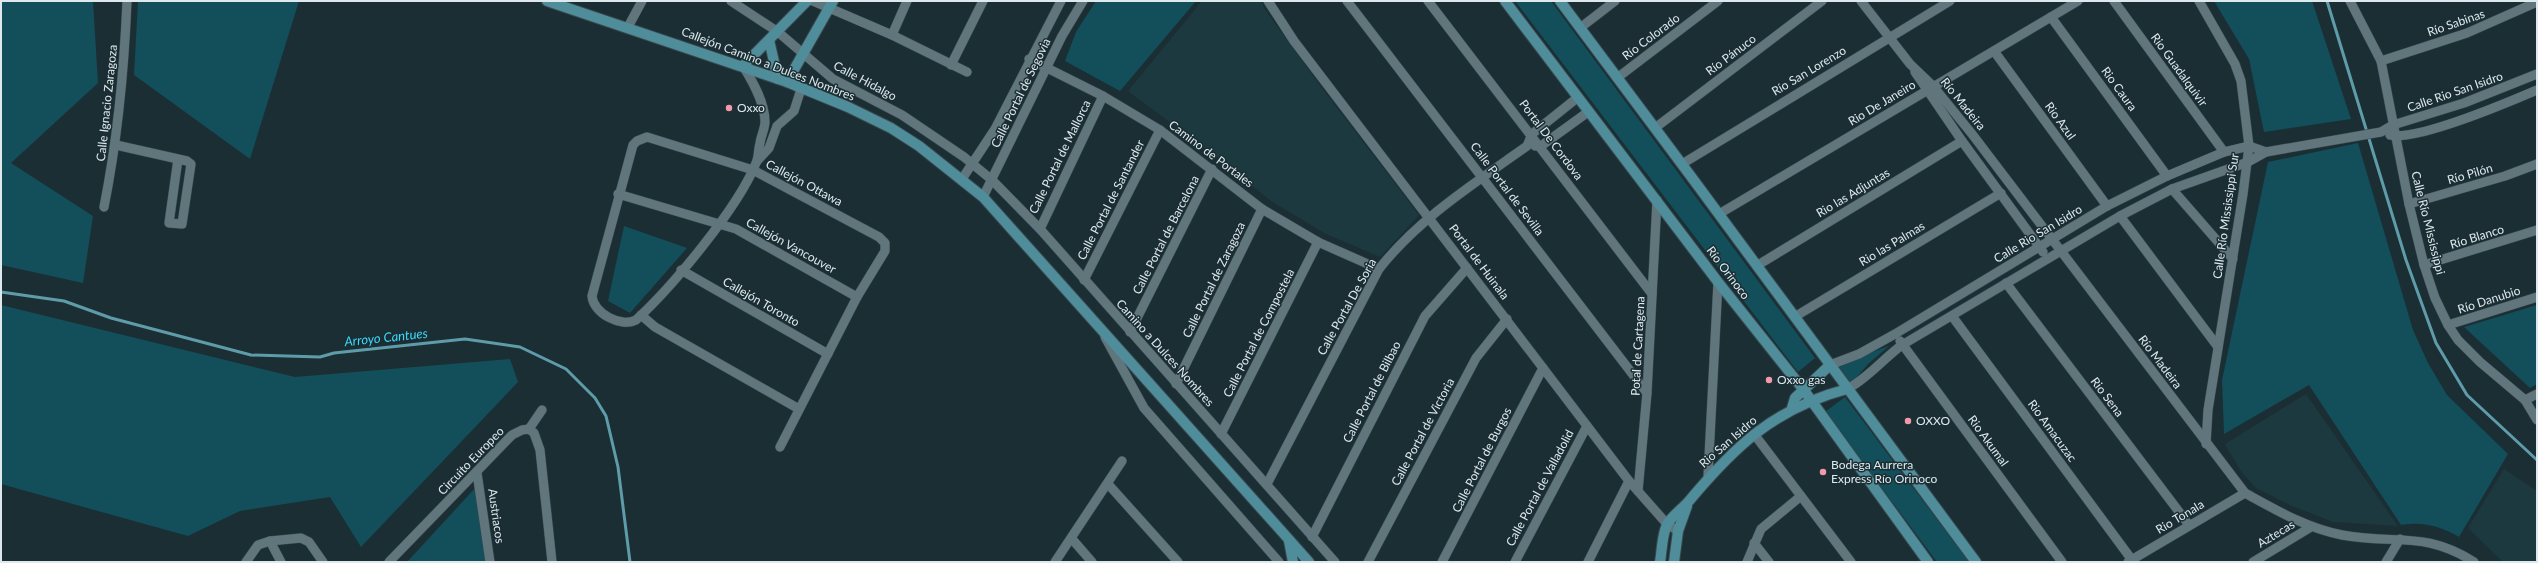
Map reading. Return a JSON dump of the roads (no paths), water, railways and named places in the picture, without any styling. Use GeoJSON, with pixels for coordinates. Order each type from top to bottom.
{"type":"FeatureCollection","features":[{"type":"Feature","properties":{"kind":"street","name":"Calle Ignacio Zaragoza"},"geometry":{"type":"LineString","coordinates":[[104,207],[116,145],[124,69],[127,1]]}},
{"type":"Feature","properties":{"kind":"street","name":"Callejón Camino a Dulces Nombres"},"geometry":{"type":"LineString","coordinates":[[547,1],[743,66],[848,107],[890,128],[962,178],[983,197]]}},
{"type":"Feature","properties":{"kind":"street"},"geometry":{"type":"LineString","coordinates":[[628,27],[642,1]]}},
{"type":"Feature","properties":{"kind":"street","name":"Calle Hidalgo"},"geometry":{"type":"LineString","coordinates":[[731,1],[778,32],[833,79],[902,115],[973,164]]}},
{"type":"Feature","properties":{"kind":"street"},"geometry":{"type":"LineString","coordinates":[[799,409],[655,327],[641,315],[681,270],[717,225],[753,170],[757,161],[765,123],[757,93],[743,66],[807,1]]}},
{"type":"Feature","properties":{"kind":"street"},"geometry":{"type":"LineString","coordinates":[[814,1],[831,5],[967,72]]}},
{"type":"Feature","properties":{"kind":"street"},"geometry":{"type":"LineString","coordinates":[[892,35],[907,1]]}},
{"type":"Feature","properties":{"kind":"street"},"geometry":{"type":"LineString","coordinates":[[951,65],[983,1]]}},
{"type":"Feature","properties":{"kind":"street","name":"Calle Portal de Segovia"},"geometry":{"type":"LineString","coordinates":[[962,178],[973,164],[994,129],[1029,59],[1061,1]]}},
{"type":"Feature","properties":{"kind":"street","name":"Calle Portal de Segovia"},"geometry":{"type":"LineString","coordinates":[[983,197],[1065,30],[1083,1]]}},
{"type":"Feature","properties":{"kind":"street","name":"Portal de Huinala"},"geometry":{"type":"LineString","coordinates":[[1268,1],[1294,41],[1430,217],[1586,426],[1638,492],[1667,524],[1678,531]]}},
{"type":"Feature","properties":{"kind":"street","name":"Calle Portal de Sevilla"},"geometry":{"type":"LineString","coordinates":[[1347,1],[1648,393]]}},
{"type":"Feature","properties":{"kind":"street","name":"Portal De Cordova"},"geometry":{"type":"LineString","coordinates":[[1428,1],[1532,134],[1652,294]]}},
{"type":"Feature","properties":{"kind":"street","name":"Río Orinoco"},"geometry":{"type":"LineString","coordinates":[[1505,1],[1577,98],[1657,200],[1718,282],[1803,389],[1928,562]]}},
{"type":"Feature","properties":{"kind":"street"},"geometry":{"type":"LineString","coordinates":[[1560,1],[1796,316],[1847,389],[1976,562]]}},
{"type":"Feature","properties":{"kind":"street"},"geometry":{"type":"LineString","coordinates":[[1580,28],[1614,1]]}},
{"type":"Feature","properties":{"kind":"street","name":"Río Colorado"},"geometry":{"type":"LineString","coordinates":[[1617,78],[1718,1]]}},
{"type":"Feature","properties":{"kind":"street","name":"Río Pánuco"},"geometry":{"type":"LineString","coordinates":[[1655,128],[1822,1]]}},
{"type":"Feature","properties":{"kind":"street","name":"Río Madeira"},"geometry":{"type":"LineString","coordinates":[[1861,1],[1910,64],[1994,163],[2244,493],[2311,527],[2360,538],[2400,539],[2430,542],[2449,548],[2463,559],[2474,562]]}},
{"type":"Feature","properties":{"kind":"street","name":"Río San Lorenzo"},"geometry":{"type":"LineString","coordinates":[[1682,164],[1888,37],[1950,1]]}},
{"type":"Feature","properties":{"kind":"street","name":"Rio De Janeiro"},"geometry":{"type":"LineString","coordinates":[[1719,214],[2078,1]]}},
{"type":"Feature","properties":{"kind":"street","name":"Rio Guadalquivir"},"geometry":{"type":"LineString","coordinates":[[2114,1],[2224,152]]}},
{"type":"Feature","properties":{"kind":"street","name":"Calle Río Mississippi Sur"},"geometry":{"type":"LineString","coordinates":[[2199,1],[2235,64],[2241,81],[2249,146],[2248,162],[2218,347],[2206,444]]}},
{"type":"Feature","properties":{"kind":"street","name":"Calle Río Mississippi"},"geometry":{"type":"LineString","coordinates":[[2351,1],[2381,61],[2409,204],[2424,266],[2448,325],[2458,340],[2480,362],[2526,400],[2537,420]]}},
{"type":"Feature","properties":{"kind":"street","name":"Río Sabinas"},"geometry":{"type":"LineString","coordinates":[[2381,61],[2467,33],[2537,2]]}},
{"type":"Feature","properties":{"kind":"street"},"geometry":{"type":"LineString","coordinates":[[783,81],[802,54],[831,5]]}},
{"type":"Feature","properties":{"kind":"street","name":"Rio Caura"},"geometry":{"type":"LineString","coordinates":[[2051,17],[2167,176]]}},
{"type":"Feature","properties":{"kind":"street"},"geometry":{"type":"LineString","coordinates":[[769,40],[783,81]]}},
{"type":"Feature","properties":{"kind":"street","name":"Rio Azul"},"geometry":{"type":"LineString","coordinates":[[1994,51],[2107,206]]}},
{"type":"Feature","properties":{"kind":"street","name":"Camino de Portales"},"geometry":{"type":"LineString","coordinates":[[1029,59],[1103,96],[1160,130],[1262,208],[1318,242],[1379,269]]}},
{"type":"Feature","properties":{"kind":"street","name":"Calle Rio San Isidro"},"geometry":{"type":"LineString","coordinates":[[1847,389],[1857,384],[1876,365],[1902,345],[2061,250],[2120,216],[2172,189],[2248,162],[2266,152],[2377,133],[2393,125],[2471,101],[2537,74]]}},
{"type":"Feature","properties":{"kind":"street","name":"Río Madeira"},"geometry":{"type":"LineString","coordinates":[[1930,88],[1962,141],[2048,258]]}},
{"type":"Feature","properties":{"kind":"street"},"geometry":{"type":"LineString","coordinates":[[757,161],[769,148],[778,126],[794,111],[801,89]]}},
{"type":"Feature","properties":{"kind":"street","name":"Calle Rio San Isidro"},"geometry":{"type":"LineString","coordinates":[[2377,133],[2396,136],[2454,121],[2537,90]]}},
{"type":"Feature","properties":{"kind":"street","name":"Calle Portal de Mallorca"},"geometry":{"type":"LineString","coordinates":[[1040,229],[1103,96]]}},
{"type":"Feature","properties":{"kind":"street"},"geometry":{"type":"LineString","coordinates":[[1577,98],[1532,134],[1527,146],[1541,146],[1588,112]]}},
{"type":"Feature","properties":{"kind":"street"},"geometry":{"type":"LineString","coordinates":[[765,123],[778,126]]}},
{"type":"Feature","properties":{"kind":"street","name":"Calle Portal de Santander"},"geometry":{"type":"LineString","coordinates":[[1084,280],[1160,130]]}},
{"type":"Feature","properties":{"kind":"street","name":"Callejón Ottawa"},"geometry":{"type":"LineString","coordinates":[[641,315],[631,322],[621,323],[594,305],[593,290],[618,194],[633,145],[637,140],[647,137],[753,170],[882,240],[885,251],[858,297],[780,447]]}},
{"type":"Feature","properties":{"kind":"street","name":"Rio las Adjuntas"},"geometry":{"type":"LineString","coordinates":[[1758,265],[1962,141]]}},
{"type":"Feature","properties":{"kind":"street"},"geometry":{"type":"LineString","coordinates":[[116,145],[187,161],[191,168],[182,224],[169,223],[178,159]]}},
{"type":"Feature","properties":{"kind":"street","name":"Calle Portal De Soria"},"geometry":{"type":"LineString","coordinates":[[1267,484],[1379,269],[1409,234],[1527,146]]}},
{"type":"Feature","properties":{"kind":"street","name":"Calle Rio San Isidro"},"geometry":{"type":"LineString","coordinates":[[1830,365],[1859,354],[1895,334],[2107,206],[2167,176],[2224,152],[2249,146],[2266,152]]}},
{"type":"Feature","properties":{"kind":"street"},"geometry":{"type":"LineString","coordinates":[[1984,171],[1994,163]]}},
{"type":"Feature","properties":{"kind":"street","name":"Camino a Dulces Nombres"},"geometry":{"type":"LineString","coordinates":[[973,164],[992,180],[1040,229],[1335,562]]}},
{"type":"Feature","properties":{"kind":"street","name":"Río Pilón"},"geometry":{"type":"LineString","coordinates":[[2409,204],[2505,176],[2537,164]]}},
{"type":"Feature","properties":{"kind":"street","name":"Calle Portal de Barcelona"},"geometry":{"type":"LineString","coordinates":[[1130,332],[1212,169]]}},
{"type":"Feature","properties":{"kind":"street"},"geometry":{"type":"LineString","coordinates":[[2172,189],[2233,259]]}},
{"type":"Feature","properties":{"kind":"street","name":"Rio las Palmas"},"geometry":{"type":"LineString","coordinates":[[1796,316],[2000,193]]}},
{"type":"Feature","properties":{"kind":"street","name":"Callejón Vancouver"},"geometry":{"type":"LineString","coordinates":[[618,194],[717,225],[736,229],[858,297]]}},
{"type":"Feature","properties":{"kind":"street"},"geometry":{"type":"LineString","coordinates":[[983,197],[1309,562]]}},
{"type":"Feature","properties":{"kind":"street","name":"Potal de Cartagena"},"geometry":{"type":"LineString","coordinates":[[1638,492],[1648,393],[1657,200]]}},
{"type":"Feature","properties":{"kind":"street","name":"Calle Portal de Zaragoza"},"geometry":{"type":"LineString","coordinates":[[1176,384],[1262,208]]}},
{"type":"Feature","properties":{"kind":"street"},"geometry":{"type":"LineString","coordinates":[[2120,216],[2218,347]]}},
{"type":"Feature","properties":{"kind":"street","name":"Río Blanco"},"geometry":{"type":"LineString","coordinates":[[2424,266],[2537,230]]}},
{"type":"Feature","properties":{"kind":"street","name":"Calle Portal de Compostela"},"geometry":{"type":"LineString","coordinates":[[1221,434],[1318,242]]}},
{"type":"Feature","properties":{"kind":"street","name":"Calle Portal de Bilbao"},"geometry":{"type":"LineString","coordinates":[[1312,537],[1421,323],[1439,298],[1467,268]]}},
{"type":"Feature","properties":{"kind":"street","name":"Callejón Toronto"},"geometry":{"type":"LineString","coordinates":[[681,270],[828,354]]}},
{"type":"Feature","properties":{"kind":"street"},"geometry":{"type":"LineString","coordinates":[[1708,476],[1718,282]]}},
{"type":"Feature","properties":{"kind":"street","name":"Rio Sena"},"geometry":{"type":"LineString","coordinates":[[2006,283],[2189,525]]}},
{"type":"Feature","properties":{"kind":"street","name":"Río Danubio"},"geometry":{"type":"LineString","coordinates":[[2448,325],[2537,297]]}},
{"type":"Feature","properties":{"kind":"street","name":"Rio Amacuzac"},"geometry":{"type":"LineString","coordinates":[[1952,316],[2130,561]]}},
{"type":"Feature","properties":{"kind":"street","name":"Calle Portal de Victoria"},"geometry":{"type":"LineString","coordinates":[[1368,562],[1476,358],[1507,319]]}},
{"type":"Feature","properties":{"kind":"street"},"geometry":{"type":"LineString","coordinates":[[1101,329],[1144,408],[1279,562]]}},
{"type":"Feature","properties":{"kind":"street","name":"Rio Akumal"},"geometry":{"type":"LineString","coordinates":[[1895,334],[2062,562]]}},
{"type":"Feature","properties":{"kind":"street","name":"Rio San Isidro"},"geometry":{"type":"LineString","coordinates":[[1792,408],[1795,398],[1830,365]]}},
{"type":"Feature","properties":{"kind":"street","name":"Calle Portal de Burgos"},"geometry":{"type":"LineString","coordinates":[[1442,562],[1543,368]]}},
{"type":"Feature","properties":{"kind":"street","name":"Rio San Isidro"},"geometry":{"type":"LineString","coordinates":[[1667,524],[1688,502],[1708,476],[1754,434],[1792,408],[1847,389]]}},
{"type":"Feature","properties":{"kind":"street"},"geometry":{"type":"LineString","coordinates":[[2526,400],[2537,394]]}},
{"type":"Feature","properties":{"kind":"street"},"geometry":{"type":"LineString","coordinates":[[542,410],[529,429],[534,433],[540,450],[552,562]]}},
{"type":"Feature","properties":{"kind":"street","name":"Calle Portal de Valladolid"},"geometry":{"type":"LineString","coordinates":[[1515,562],[1586,426]]}},
{"type":"Feature","properties":{"kind":"street","name":"Circuito Europeo"},"geometry":{"type":"LineString","coordinates":[[389,562],[477,473],[512,435],[522,430],[529,429]]}},
{"type":"Feature","properties":{"kind":"street"},"geometry":{"type":"LineString","coordinates":[[1754,434],[1851,562]]}},
{"type":"Feature","properties":{"kind":"street"},"geometry":{"type":"LineString","coordinates":[[1055,562],[1072,539],[1122,461]]}},
{"type":"Feature","properties":{"kind":"street","name":"Austriacos"},"geometry":{"type":"LineString","coordinates":[[477,473],[490,562]]}},
{"type":"Feature","properties":{"kind":"street"},"geometry":{"type":"LineString","coordinates":[[1588,562],[1629,481]]}},
{"type":"Feature","properties":{"kind":"street"},"geometry":{"type":"LineString","coordinates":[[1108,484],[1178,562]]}},
{"type":"Feature","properties":{"kind":"street","name":"Rio Tonala"},"geometry":{"type":"LineString","coordinates":[[2130,561],[2244,493]]}},
{"type":"Feature","properties":{"kind":"street"},"geometry":{"type":"LineString","coordinates":[[1747,562],[1754,542],[1761,529],[1801,496]]}},
{"type":"Feature","properties":{"kind":"street","name":"Rio San Isidro"},"geometry":{"type":"LineString","coordinates":[[1674,562],[1678,531],[1688,502]]}},
{"type":"Feature","properties":{"kind":"street"},"geometry":{"type":"LineString","coordinates":[[1660,562],[1667,524]]}},
{"type":"Feature","properties":{"kind":"street","name":"Aztecas"},"geometry":{"type":"LineString","coordinates":[[2253,562],[2311,527]]}},
{"type":"Feature","properties":{"kind":"street"},"geometry":{"type":"LineString","coordinates":[[246,562],[258,545],[270,541],[296,538],[306,540],[323,562]]}},
{"type":"Feature","properties":{"kind":"street"},"geometry":{"type":"LineString","coordinates":[[1072,539],[1092,562]]}},
{"type":"Feature","properties":{"kind":"street"},"geometry":{"type":"LineString","coordinates":[[2386,562],[2400,539]]}},
{"type":"Feature","properties":{"kind":"street"},"geometry":{"type":"LineString","coordinates":[[270,541],[280,562]]}},
{"type":"Feature","properties":{"kind":"street"},"geometry":{"type":"LineString","coordinates":[[1289,541],[1293,562]]}},
{"type":"Feature","properties":{"kind":"street"},"geometry":{"type":"LineString","coordinates":[[1754,542],[1769,562]]}},
{"type":"Feature","properties":{"kind":"waterway"},"geometry":{"type":"LineString","coordinates":[[2327,1],[2406,260],[2436,343],[2467,395],[2537,460]]}},
{"type":"Feature","properties":{"kind":"waterway","name":"Arroyo Cantues"},"geometry":{"type":"LineString","coordinates":[[1,292],[64,301],[111,318],[251,355],[320,357],[334,353],[465,339],[520,347],[566,369],[595,398],[606,416],[618,467],[630,562]]}},
{"type":"Feature","properties":{"kind":"place","name":"Oxxo"},"geometry":{"type":"Point","coordinates":[729,108]}},
{"type":"Feature","properties":{"kind":"place","name":"Oxxo gas"},"geometry":{"type":"Point","coordinates":[1769,380]}},
{"type":"Feature","properties":{"kind":"place","name":"OXXO"},"geometry":{"type":"Point","coordinates":[1908,421]}},
{"type":"Feature","properties":{"kind":"place","name":"Bodega Aurrera Express Río Orinoco"},"geometry":{"type":"Point","coordinates":[1823,472]}}]}
